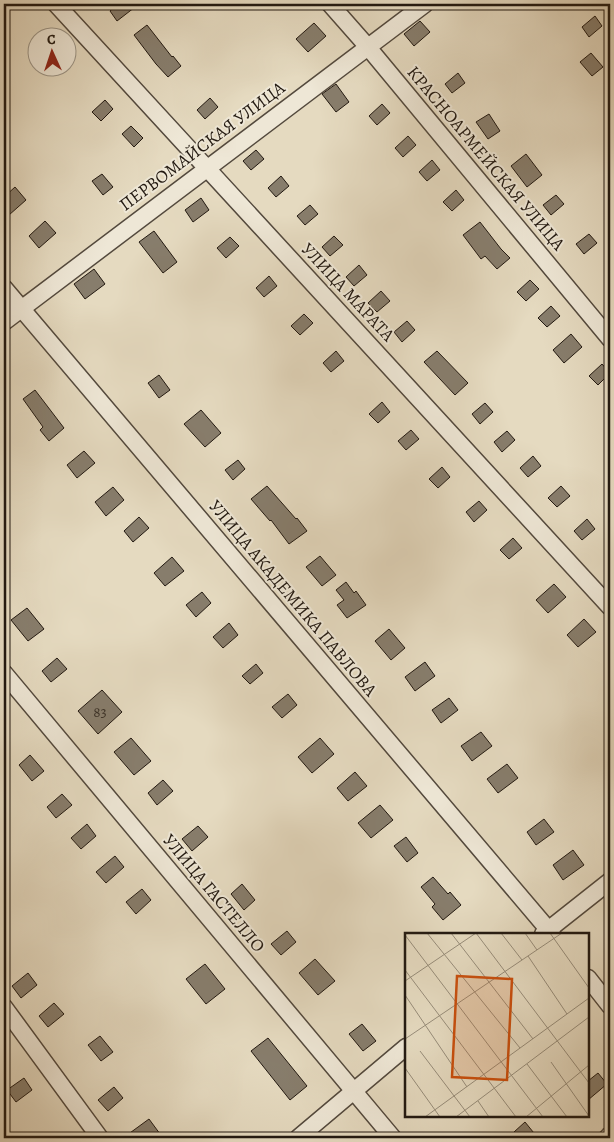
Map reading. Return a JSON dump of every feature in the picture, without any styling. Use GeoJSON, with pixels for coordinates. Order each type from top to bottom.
{"type":"FeatureCollection","features":[{"type":"Feature","properties":{"kind":"street","name":"УЛИЦА МАРАТА"},"geometry":{"type":"LineString","coordinates":[[56,4],[610,607]]}},
{"type":"Feature","properties":{"kind":"street","name":"КРАСНОАРМЕЙСКАЯ УЛИЦА"},"geometry":{"type":"LineString","coordinates":[[330,4],[610,339]]}},
{"type":"Feature","properties":{"kind":"street","name":"ПЕРВОМАЙСКАЯ УЛИЦА"},"geometry":{"type":"LineString","coordinates":[[4,322],[425,4]]}},
{"type":"Feature","properties":{"kind":"street","name":"УЛИЦА АКАДЕМИКА ПАВЛОВА"},"geometry":{"type":"LineString","coordinates":[[4,288],[548,933]]}},
{"type":"Feature","properties":{"kind":"street","name":"УЛИЦА ГАСТЕЛЛО"},"geometry":{"type":"LineString","coordinates":[[4,673],[393,1138]]}},
{"type":"Feature","properties":{"kind":"street"},"geometry":{"type":"LineString","coordinates":[[548,933],[610,881]]}},
{"type":"Feature","properties":{"kind":"street"},"geometry":{"type":"LineString","coordinates":[[589,979],[610,1006]]}},
{"type":"Feature","properties":{"kind":"street"},"geometry":{"type":"LineString","coordinates":[[4,1007],[100,1138]]}},
{"type":"Feature","properties":{"kind":"street"},"geometry":{"type":"LineString","coordinates":[[298,1138],[405,1048]]}},
{"type":"Feature","properties":{"kind":"street"},"geometry":{"type":"LineString","coordinates":[[607,1138],[610,1135]]}},
{"type":"Feature","properties":{"kind":"building"},"geometry":{"type":"Polygon","coordinates":[[[118,4],[139,4],[117,21],[110,11],[118,4]]]}},
{"type":"Feature","properties":{"kind":"building"},"geometry":{"type":"Polygon","coordinates":[[[595,16],[602,26],[589,37],[582,27],[595,16]]]}},
{"type":"Feature","properties":{"kind":"building"},"geometry":{"type":"Polygon","coordinates":[[[420,21],[430,32],[414,46],[404,34],[420,21]]]}},
{"type":"Feature","properties":{"kind":"building"},"geometry":{"type":"Polygon","coordinates":[[[314,23],[326,36],[308,52],[296,39],[314,23]]]}},
{"type":"Feature","properties":{"kind":"building"},"geometry":{"type":"Polygon","coordinates":[[[147,25],[181,66],[168,77],[134,35],[147,25]]]}},
{"type":"Feature","properties":{"kind":"building"},"geometry":{"type":"Polygon","coordinates":[[[591,53],[603,67],[592,76],[580,62],[591,53]]]}},
{"type":"Feature","properties":{"kind":"building"},"geometry":{"type":"Polygon","coordinates":[[[458,73],[465,83],[452,93],[445,84],[458,73]]]}},
{"type":"Feature","properties":{"kind":"building"},"geometry":{"type":"Polygon","coordinates":[[[336,84],[349,102],[336,112],[322,94],[336,84]]]}},
{"type":"Feature","properties":{"kind":"building"},"geometry":{"type":"Polygon","coordinates":[[[210,98],[218,107],[205,119],[197,110],[210,98]]]}},
{"type":"Feature","properties":{"kind":"building"},"geometry":{"type":"Polygon","coordinates":[[[105,100],[113,109],[101,121],[92,112],[105,100]]]}},
{"type":"Feature","properties":{"kind":"building"},"geometry":{"type":"Polygon","coordinates":[[[382,104],[390,113],[377,125],[369,116],[382,104]]]}},
{"type":"Feature","properties":{"kind":"building"},"geometry":{"type":"Polygon","coordinates":[[[489,114],[500,131],[488,139],[476,122],[489,114]]]}},
{"type":"Feature","properties":{"kind":"building"},"geometry":{"type":"Polygon","coordinates":[[[131,126],[143,138],[134,147],[122,134],[131,126]]]}},
{"type":"Feature","properties":{"kind":"building"},"geometry":{"type":"Polygon","coordinates":[[[408,136],[416,145],[403,157],[395,148],[408,136]]]}},
{"type":"Feature","properties":{"kind":"building"},"geometry":{"type":"Polygon","coordinates":[[[256,150],[264,159],[251,170],[243,161],[256,150]]]}},
{"type":"Feature","properties":{"kind":"building"},"geometry":{"type":"Polygon","coordinates":[[[526,154],[542,175],[527,187],[511,166],[526,154]]]}},
{"type":"Feature","properties":{"kind":"building"},"geometry":{"type":"Polygon","coordinates":[[[432,160],[440,170],[427,181],[419,172],[432,160]]]}},
{"type":"Feature","properties":{"kind":"building"},"geometry":{"type":"Polygon","coordinates":[[[102,174],[113,187],[103,195],[92,181],[102,174]]]}},
{"type":"Feature","properties":{"kind":"building"},"geometry":{"type":"Polygon","coordinates":[[[281,176],[289,186],[276,197],[268,188],[281,176]]]}},
{"type":"Feature","properties":{"kind":"building"},"geometry":{"type":"Polygon","coordinates":[[[15,187],[26,200],[9,215],[4,209],[4,197],[15,187]]]}},
{"type":"Feature","properties":{"kind":"building"},"geometry":{"type":"Polygon","coordinates":[[[456,190],[464,200],[452,211],[443,202],[456,190]]]}},
{"type":"Feature","properties":{"kind":"building"},"geometry":{"type":"Polygon","coordinates":[[[556,195],[564,204],[551,215],[543,205],[556,195]]]}},
{"type":"Feature","properties":{"kind":"building"},"geometry":{"type":"Polygon","coordinates":[[[201,198],[209,210],[193,222],[185,210],[201,198]]]}},
{"type":"Feature","properties":{"kind":"building"},"geometry":{"type":"Polygon","coordinates":[[[310,205],[318,214],[305,225],[297,216],[310,205]]]}},
{"type":"Feature","properties":{"kind":"building"},"geometry":{"type":"Polygon","coordinates":[[[45,221],[56,233],[39,248],[29,236],[45,221]]]}},
{"type":"Feature","properties":{"kind":"building"},"geometry":{"type":"Polygon","coordinates":[[[480,222],[510,258],[497,269],[485,256],[481,259],[463,235],[480,222]]]}},
{"type":"Feature","properties":{"kind":"building"},"geometry":{"type":"Polygon","coordinates":[[[154,231],[177,262],[163,273],[139,242],[154,231]]]}},
{"type":"Feature","properties":{"kind":"building"},"geometry":{"type":"Polygon","coordinates":[[[589,234],[597,243],[584,254],[576,244],[589,234]]]}},
{"type":"Feature","properties":{"kind":"building"},"geometry":{"type":"Polygon","coordinates":[[[334,236],[343,245],[330,256],[322,247],[334,236]]]}},
{"type":"Feature","properties":{"kind":"building"},"geometry":{"type":"Polygon","coordinates":[[[230,237],[239,246],[226,258],[217,248],[230,237]]]}},
{"type":"Feature","properties":{"kind":"building"},"geometry":{"type":"Polygon","coordinates":[[[359,265],[367,275],[354,286],[346,277],[359,265]]]}},
{"type":"Feature","properties":{"kind":"building"},"geometry":{"type":"Polygon","coordinates":[[[94,269],[105,284],[85,299],[74,284],[94,269]]]}},
{"type":"Feature","properties":{"kind":"building"},"geometry":{"type":"Polygon","coordinates":[[[269,276],[277,286],[264,297],[256,288],[269,276]]]}},
{"type":"Feature","properties":{"kind":"building"},"geometry":{"type":"Polygon","coordinates":[[[530,280],[539,289],[526,301],[517,292],[530,280]]]}},
{"type":"Feature","properties":{"kind":"building"},"geometry":{"type":"Polygon","coordinates":[[[381,291],[390,301],[377,312],[368,303],[381,291]]]}},
{"type":"Feature","properties":{"kind":"building"},"geometry":{"type":"Polygon","coordinates":[[[551,306],[560,316],[547,327],[538,318],[551,306]]]}},
{"type":"Feature","properties":{"kind":"building"},"geometry":{"type":"Polygon","coordinates":[[[304,314],[313,323],[300,335],[291,326],[304,314]]]}},
{"type":"Feature","properties":{"kind":"building"},"geometry":{"type":"Polygon","coordinates":[[[407,321],[415,330],[402,342],[394,332],[407,321]]]}},
{"type":"Feature","properties":{"kind":"building"},"geometry":{"type":"Polygon","coordinates":[[[571,334],[582,347],[564,363],[553,350],[571,334]]]}},
{"type":"Feature","properties":{"kind":"building"},"geometry":{"type":"Polygon","coordinates":[[[336,351],[344,361],[331,372],[323,363],[336,351]]]}},
{"type":"Feature","properties":{"kind":"building"},"geometry":{"type":"Polygon","coordinates":[[[437,351],[468,383],[455,395],[424,362],[437,351]]]}},
{"type":"Feature","properties":{"kind":"building"},"geometry":{"type":"Polygon","coordinates":[[[602,364],[610,373],[598,385],[589,376],[602,364]]]}},
{"type":"Feature","properties":{"kind":"building"},"geometry":{"type":"Polygon","coordinates":[[[159,375],[170,390],[159,398],[148,383],[159,375]]]}},
{"type":"Feature","properties":{"kind":"building"},"geometry":{"type":"Polygon","coordinates":[[[35,390],[64,428],[49,441],[40,430],[43,427],[23,399],[35,390]]]}},
{"type":"Feature","properties":{"kind":"building"},"geometry":{"type":"Polygon","coordinates":[[[382,402],[390,412],[378,423],[369,414],[382,402]]]}},
{"type":"Feature","properties":{"kind":"building"},"geometry":{"type":"Polygon","coordinates":[[[485,403],[493,412],[480,424],[472,414],[485,403]]]}},
{"type":"Feature","properties":{"kind":"building"},"geometry":{"type":"Polygon","coordinates":[[[201,410],[221,433],[205,447],[184,424],[201,410]]]}},
{"type":"Feature","properties":{"kind":"building"},"geometry":{"type":"Polygon","coordinates":[[[411,430],[419,439],[406,450],[398,441],[411,430]]]}},
{"type":"Feature","properties":{"kind":"building"},"geometry":{"type":"Polygon","coordinates":[[[507,431],[515,440],[502,452],[494,442],[507,431]]]}},
{"type":"Feature","properties":{"kind":"building"},"geometry":{"type":"Polygon","coordinates":[[[84,451],[95,463],[77,478],[67,465],[84,451]]]}},
{"type":"Feature","properties":{"kind":"building"},"geometry":{"type":"Polygon","coordinates":[[[533,456],[541,466],[528,477],[520,468],[533,456]]]}},
{"type":"Feature","properties":{"kind":"building"},"geometry":{"type":"Polygon","coordinates":[[[238,460],[245,469],[233,480],[225,470],[238,460]]]}},
{"type":"Feature","properties":{"kind":"building"},"geometry":{"type":"Polygon","coordinates":[[[442,467],[450,477],[438,488],[429,479],[442,467]]]}},
{"type":"Feature","properties":{"kind":"building"},"geometry":{"type":"Polygon","coordinates":[[[267,486],[307,531],[289,544],[271,520],[251,499],[267,486]]]}},
{"type":"Feature","properties":{"kind":"building"},"geometry":{"type":"Polygon","coordinates":[[[561,486],[570,496],[557,507],[548,498],[561,486]]]}},
{"type":"Feature","properties":{"kind":"building"},"geometry":{"type":"Polygon","coordinates":[[[113,487],[124,500],[106,516],[95,502],[113,487]]]}},
{"type":"Feature","properties":{"kind":"building"},"geometry":{"type":"Polygon","coordinates":[[[479,501],[487,510],[474,522],[466,512],[479,501]]]}},
{"type":"Feature","properties":{"kind":"building"},"geometry":{"type":"Polygon","coordinates":[[[139,517],[149,528],[133,542],[124,531],[139,517]]]}},
{"type":"Feature","properties":{"kind":"building"},"geometry":{"type":"Polygon","coordinates":[[[587,519],[595,529],[582,540],[574,531],[587,519]]]}},
{"type":"Feature","properties":{"kind":"building"},"geometry":{"type":"Polygon","coordinates":[[[513,538],[522,548],[509,559],[500,550],[513,538]]]}},
{"type":"Feature","properties":{"kind":"building"},"geometry":{"type":"Polygon","coordinates":[[[320,556],[336,575],[322,586],[306,567],[320,556]]]}},
{"type":"Feature","properties":{"kind":"building"},"geometry":{"type":"Polygon","coordinates":[[[172,557],[184,571],[165,586],[154,573],[172,557]]]}},
{"type":"Feature","properties":{"kind":"building"},"geometry":{"type":"Polygon","coordinates":[[[346,582],[354,593],[356,591],[366,605],[347,618],[337,605],[344,600],[336,590],[346,582]]]}},
{"type":"Feature","properties":{"kind":"building"},"geometry":{"type":"Polygon","coordinates":[[[554,584],[566,597],[548,613],[536,600],[554,584]]]}},
{"type":"Feature","properties":{"kind":"building"},"geometry":{"type":"Polygon","coordinates":[[[202,592],[211,603],[196,617],[186,605],[202,592]]]}},
{"type":"Feature","properties":{"kind":"building"},"geometry":{"type":"Polygon","coordinates":[[[27,608],[44,629],[28,641],[11,620],[27,608]]]}},
{"type":"Feature","properties":{"kind":"building"},"geometry":{"type":"Polygon","coordinates":[[[584,619],[596,632],[578,647],[567,635],[584,619]]]}},
{"type":"Feature","properties":{"kind":"building"},"geometry":{"type":"Polygon","coordinates":[[[229,623],[238,635],[223,648],[213,637],[229,623]]]}},
{"type":"Feature","properties":{"kind":"building"},"geometry":{"type":"Polygon","coordinates":[[[389,629],[405,648],[391,660],[375,641],[389,629]]]}},
{"type":"Feature","properties":{"kind":"building"},"geometry":{"type":"Polygon","coordinates":[[[57,658],[67,669],[51,682],[42,671],[57,658]]]}},
{"type":"Feature","properties":{"kind":"building"},"geometry":{"type":"Polygon","coordinates":[[[425,662],[435,676],[415,691],[405,677],[425,662]]]}},
{"type":"Feature","properties":{"kind":"building"},"geometry":{"type":"Polygon","coordinates":[[[256,664],[263,673],[250,684],[242,676],[256,664]]]}},
{"type":"Feature","properties":{"kind":"building"},"geometry":{"type":"Polygon","coordinates":[[[102,690],[122,712],[98,734],[78,711],[102,690]]]}},
{"type":"Feature","properties":{"kind":"building"},"geometry":{"type":"Polygon","coordinates":[[[288,694],[297,705],[282,718],[272,707],[288,694]]]}},
{"type":"Feature","properties":{"kind":"building"},"geometry":{"type":"Polygon","coordinates":[[[449,698],[458,710],[441,723],[432,710],[449,698]]]}},
{"type":"Feature","properties":{"kind":"building"},"geometry":{"type":"Polygon","coordinates":[[[481,732],[492,746],[472,761],[461,746],[481,732]]]}},
{"type":"Feature","properties":{"kind":"building"},"geometry":{"type":"Polygon","coordinates":[[[131,738],[151,761],[134,775],[114,752],[131,738]]]}},
{"type":"Feature","properties":{"kind":"building"},"geometry":{"type":"Polygon","coordinates":[[[320,738],[334,754],[312,773],[298,757],[320,738]]]}},
{"type":"Feature","properties":{"kind":"building"},"geometry":{"type":"Polygon","coordinates":[[[30,755],[44,771],[32,781],[19,765],[30,755]]]}},
{"type":"Feature","properties":{"kind":"building"},"geometry":{"type":"Polygon","coordinates":[[[507,764],[518,778],[498,793],[487,779],[507,764]]]}},
{"type":"Feature","properties":{"kind":"building"},"geometry":{"type":"Polygon","coordinates":[[[355,772],[367,786],[348,801],[337,788],[355,772]]]}},
{"type":"Feature","properties":{"kind":"building"},"geometry":{"type":"Polygon","coordinates":[[[163,780],[173,791],[157,805],[148,793],[163,780]]]}},
{"type":"Feature","properties":{"kind":"building"},"geometry":{"type":"Polygon","coordinates":[[[62,794],[72,805],[56,818],[47,807],[62,794]]]}},
{"type":"Feature","properties":{"kind":"building"},"geometry":{"type":"Polygon","coordinates":[[[380,805],[393,820],[371,838],[358,823],[380,805]]]}},
{"type":"Feature","properties":{"kind":"building"},"geometry":{"type":"Polygon","coordinates":[[[544,819],[554,832],[536,845],[527,832],[544,819]]]}},
{"type":"Feature","properties":{"kind":"building"},"geometry":{"type":"Polygon","coordinates":[[[87,824],[96,836],[81,849],[71,838],[87,824]]]}},
{"type":"Feature","properties":{"kind":"building"},"geometry":{"type":"Polygon","coordinates":[[[198,826],[208,837],[192,851],[182,839],[198,826]]]}},
{"type":"Feature","properties":{"kind":"building"},"geometry":{"type":"Polygon","coordinates":[[[406,837],[418,853],[407,862],[394,846],[406,837]]]}},
{"type":"Feature","properties":{"kind":"building"},"geometry":{"type":"Polygon","coordinates":[[[573,850],[584,865],[563,880],[553,865],[573,850]]]}},
{"type":"Feature","properties":{"kind":"building"},"geometry":{"type":"Polygon","coordinates":[[[115,856],[124,867],[106,883],[96,872],[115,856]]]}},
{"type":"Feature","properties":{"kind":"building"},"geometry":{"type":"Polygon","coordinates":[[[433,877],[461,905],[443,920],[432,907],[435,904],[421,887],[433,877]]]}},
{"type":"Feature","properties":{"kind":"building"},"geometry":{"type":"Polygon","coordinates":[[[242,884],[255,900],[244,910],[231,894],[242,884]]]}},
{"type":"Feature","properties":{"kind":"building"},"geometry":{"type":"Polygon","coordinates":[[[142,889],[151,900],[136,914],[126,902],[142,889]]]}},
{"type":"Feature","properties":{"kind":"building"},"geometry":{"type":"Polygon","coordinates":[[[287,931],[296,942],[281,955],[271,944],[287,931]]]}},
{"type":"Feature","properties":{"kind":"building"},"geometry":{"type":"Polygon","coordinates":[[[315,959],[335,981],[318,995],[299,973],[315,959]]]}},
{"type":"Feature","properties":{"kind":"building"},"geometry":{"type":"Polygon","coordinates":[[[205,964],[225,989],[206,1004],[186,979],[205,964]]]}},
{"type":"Feature","properties":{"kind":"building"},"geometry":{"type":"Polygon","coordinates":[[[28,973],[37,985],[21,998],[12,986],[28,973]]]}},
{"type":"Feature","properties":{"kind":"building"},"geometry":{"type":"Polygon","coordinates":[[[54,1003],[64,1014],[48,1027],[39,1016],[54,1003]]]}},
{"type":"Feature","properties":{"kind":"building"},"geometry":{"type":"Polygon","coordinates":[[[362,1024],[376,1041],[363,1051],[349,1034],[362,1024]]]}},
{"type":"Feature","properties":{"kind":"building"},"geometry":{"type":"Polygon","coordinates":[[[100,1036],[113,1052],[101,1061],[88,1045],[100,1036]]]}},
{"type":"Feature","properties":{"kind":"building"},"geometry":{"type":"Polygon","coordinates":[[[268,1038],[307,1086],[290,1100],[251,1051],[268,1038]]]}},
{"type":"Feature","properties":{"kind":"building"},"geometry":{"type":"Polygon","coordinates":[[[598,1073],[607,1084],[589,1099],[589,1080],[598,1073]]]}},
{"type":"Feature","properties":{"kind":"building"},"geometry":{"type":"Polygon","coordinates":[[[24,1078],[32,1090],[16,1102],[7,1090],[24,1078]]]}},
{"type":"Feature","properties":{"kind":"building"},"geometry":{"type":"Polygon","coordinates":[[[114,1087],[123,1098],[108,1111],[98,1100],[114,1087]]]}},
{"type":"Feature","properties":{"kind":"building"},"geometry":{"type":"Polygon","coordinates":[[[149,1119],[163,1138],[123,1138],[149,1119]]]}},
{"type":"Feature","properties":{"kind":"building"},"geometry":{"type":"Polygon","coordinates":[[[525,1122],[538,1138],[519,1138],[514,1132],[525,1122]]]}}]}
